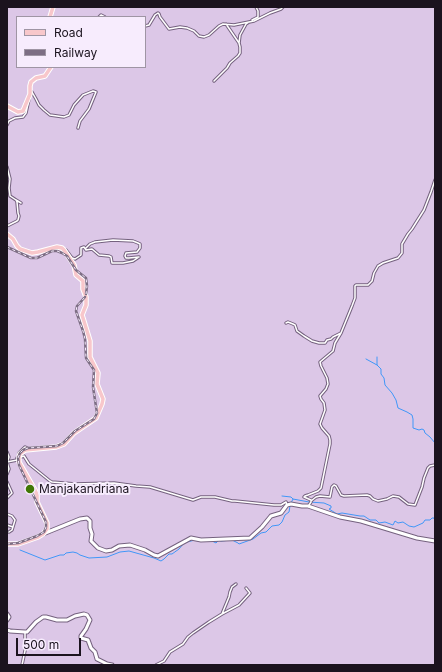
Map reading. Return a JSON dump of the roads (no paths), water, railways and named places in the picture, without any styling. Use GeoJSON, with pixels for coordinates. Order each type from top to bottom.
{"type":"FeatureCollection","features":[{"type":"Feature","properties":{"kind":"main road"},"geometry":{"type":"LineString","coordinates":[[7,106],[18,112],[22,112],[30,93],[32,81],[36,78],[45,76],[50,68]]}},
{"type":"Feature","properties":{"kind":"main road"},"geometry":{"type":"LineString","coordinates":[[7,234],[13,239],[20,249],[32,253],[57,247],[62,248],[74,265],[76,275],[83,281],[83,290],[87,300],[82,315],[90,341],[90,357],[98,372],[97,384],[102,399],[102,404],[96,418],[74,433],[64,444],[56,447],[29,449],[20,454],[19,462],[35,490],[37,502],[47,523],[47,528],[43,534],[18,544],[7,544]]}},
{"type":"Feature","properties":{"kind":"street"},"geometry":{"type":"LineString","coordinates":[[214,81],[238,56],[240,35],[246,24],[258,17],[256,7]]}},
{"type":"Feature","properties":{"kind":"street"},"geometry":{"type":"LineString","coordinates":[[146,26],[150,25],[155,15],[158,13],[169,29],[180,27],[187,28],[200,36],[209,35],[219,26],[250,21],[283,7]]}},
{"type":"Feature","properties":{"kind":"street"},"geometry":{"type":"LineString","coordinates":[[225,24],[228,26],[239,43]]}},
{"type":"Feature","properties":{"kind":"street"},"geometry":{"type":"LineString","coordinates":[[7,125],[9,121],[15,118],[23,117],[26,113],[30,93],[34,95],[39,105],[50,115],[64,117],[69,115],[74,105],[84,95],[94,91],[96,92],[89,109],[80,121],[78,128]]}},
{"type":"Feature","properties":{"kind":"street"},"geometry":{"type":"LineString","coordinates":[[7,168],[10,179],[10,196],[21,203]]}},
{"type":"Feature","properties":{"kind":"street"},"geometry":{"type":"LineString","coordinates":[[435,180],[424,210],[402,244],[400,256],[378,266],[372,281],[368,285],[355,286],[354,302],[335,343],[333,351],[321,360],[320,363],[322,371],[327,378],[328,384],[320,396],[324,403],[325,410],[320,424],[329,436],[330,444],[321,488],[318,491],[304,497],[311,500],[310,503],[340,517],[361,521],[417,538],[435,541]]}},
{"type":"Feature","properties":{"kind":"street"},"geometry":{"type":"LineString","coordinates":[[7,226],[18,220],[20,216],[18,213],[16,200]]}},
{"type":"Feature","properties":{"kind":"street"},"geometry":{"type":"LineString","coordinates":[[64,250],[66,250],[72,258],[75,259],[81,256],[81,248],[84,247],[86,250],[92,249],[99,255],[111,257],[112,263],[123,264],[133,261],[139,257],[126,258],[125,255],[126,253],[137,252],[140,248],[140,244],[135,242],[113,240],[92,242],[86,248]]}},
{"type":"Feature","properties":{"kind":"street"},"geometry":{"type":"LineString","coordinates":[[286,323],[288,322],[295,325],[297,331],[312,341],[319,343],[325,343],[327,340],[341,332]]}},
{"type":"Feature","properties":{"kind":"street"},"geometry":{"type":"LineString","coordinates":[[7,463],[17,460],[21,450],[25,447],[29,449]]}},
{"type":"Feature","properties":{"kind":"street"},"geometry":{"type":"LineString","coordinates":[[7,452],[9,457],[7,463],[9,469],[7,474]]}},
{"type":"Feature","properties":{"kind":"street"},"geometry":{"type":"LineString","coordinates":[[19,462],[21,456],[24,456],[29,464],[52,482],[75,484],[114,483],[150,486],[193,500],[201,497],[216,496],[232,501],[235,500],[277,506],[286,502],[289,504],[302,506],[310,503],[316,497],[330,497],[332,487],[334,485],[341,495],[344,496],[366,495],[378,500],[387,499],[393,496],[399,497],[408,504],[415,505],[428,468],[435,465]]}},
{"type":"Feature","properties":{"kind":"street"},"geometry":{"type":"LineString","coordinates":[[7,482],[12,490],[12,493],[7,498]]}},
{"type":"Feature","properties":{"kind":"street"},"geometry":{"type":"LineString","coordinates":[[43,534],[80,519],[87,518],[90,521],[92,534],[91,541],[98,548],[106,551],[112,550],[119,546],[130,546],[145,550],[158,556],[191,538],[202,540],[250,538],[271,516],[281,513],[289,504]]}},
{"type":"Feature","properties":{"kind":"street"},"geometry":{"type":"LineString","coordinates":[[7,514],[14,517],[15,522],[14,527],[9,532]]}},
{"type":"Feature","properties":{"kind":"street"},"geometry":{"type":"LineString","coordinates":[[7,525],[14,527]]}},
{"type":"Feature","properties":{"kind":"street"},"geometry":{"type":"LineString","coordinates":[[221,615],[230,597],[232,586],[236,584]]}},
{"type":"Feature","properties":{"kind":"street"},"geometry":{"type":"LineString","coordinates":[[156,665],[164,661],[170,652],[183,644],[193,633],[239,605],[250,593],[246,588]]}},
{"type":"Feature","properties":{"kind":"street"},"geometry":{"type":"LineString","coordinates":[[7,614],[9,618],[7,620]]}},
{"type":"Feature","properties":{"kind":"street"},"geometry":{"type":"LineString","coordinates":[[7,630],[10,632],[27,632],[43,617],[57,620],[67,620],[84,614],[87,615],[90,620],[81,638],[88,640],[97,659],[112,665]]}},
{"type":"Feature","properties":{"kind":"street"},"geometry":{"type":"LineString","coordinates":[[21,665],[24,661],[26,646],[25,632]]}},
{"type":"Feature","properties":{"kind":"waterway"},"geometry":{"type":"LineString","coordinates":[[377,357],[377,365],[381,369],[381,374],[384,378],[385,385],[396,400],[398,408],[412,415],[413,428],[424,430],[435,443]]}},
{"type":"Feature","properties":{"kind":"waterway"},"geometry":{"type":"LineString","coordinates":[[366,359],[377,365]]}},
{"type":"Feature","properties":{"kind":"waterway"},"geometry":{"type":"LineString","coordinates":[[282,496],[291,497],[293,499]]}},
{"type":"Feature","properties":{"kind":"waterway"},"geometry":{"type":"LineString","coordinates":[[291,503],[293,499],[324,503],[331,506],[329,509],[337,514],[342,513],[364,516],[370,520],[376,520],[379,523],[385,522],[393,525],[395,521],[398,523],[403,522],[414,527],[423,523],[425,520],[434,518],[435,521]]}},
{"type":"Feature","properties":{"kind":"waterway"},"geometry":{"type":"LineString","coordinates":[[212,541],[216,543],[219,540],[232,540],[239,544],[253,539],[261,533],[266,532],[272,526],[279,525],[285,515],[289,512],[290,506]]}},
{"type":"Feature","properties":{"kind":"waterway"},"geometry":{"type":"LineString","coordinates":[[187,542],[195,540]]}},
{"type":"Feature","properties":{"kind":"waterway"},"geometry":{"type":"LineString","coordinates":[[20,550],[45,560],[73,552],[89,558],[107,557],[120,552],[129,551],[161,561],[169,554],[172,554],[179,549],[184,543]]}},
{"type":"Feature","properties":{"kind":"railway"},"geometry":{"type":"LineString","coordinates":[[7,247],[31,258],[37,258],[52,251],[62,253],[67,256],[76,270],[86,278],[86,294]]}},
{"type":"Feature","properties":{"kind":"railway"},"geometry":{"type":"LineString","coordinates":[[7,544],[18,543],[37,536],[44,532],[46,527],[46,522],[19,465],[18,458],[20,453],[28,448],[57,446],[63,443],[75,431],[94,419],[97,413],[93,387],[94,370],[86,358],[85,339],[76,311],[77,306],[85,297]]}},
{"type":"Feature","properties":{"kind":"place","name":"Manjakandriana"},"geometry":{"type":"Point","coordinates":[30,489]}}]}
